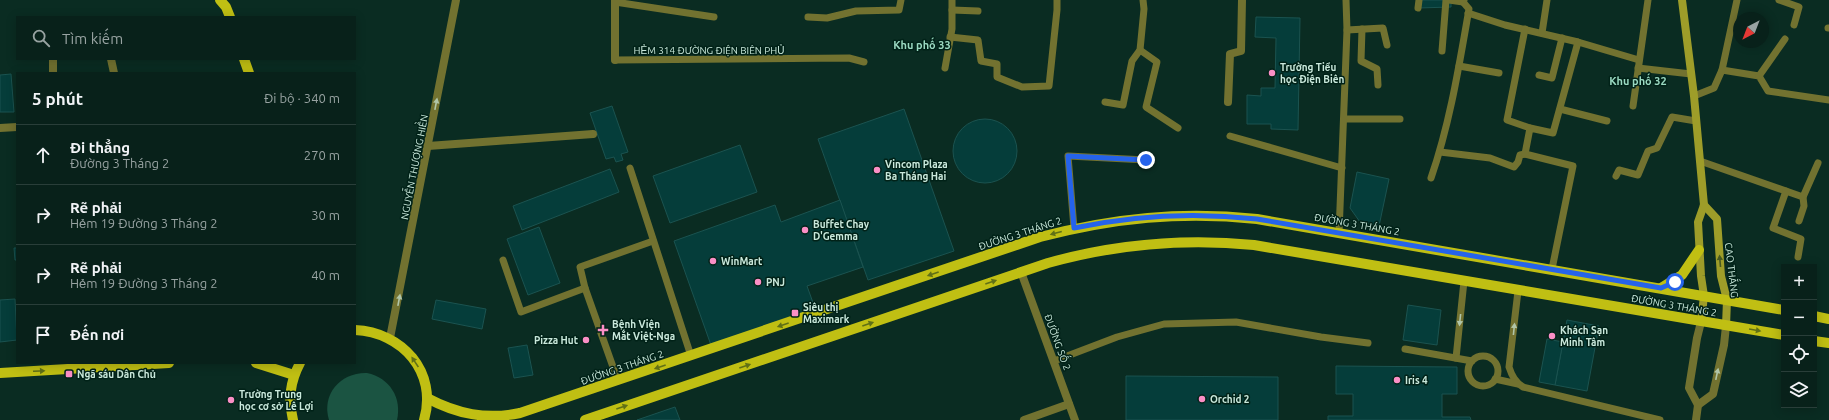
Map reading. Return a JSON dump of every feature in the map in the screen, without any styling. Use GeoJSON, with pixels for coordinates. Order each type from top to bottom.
{"type":"FeatureCollection","features":[{"type":"Feature","properties":{"kind":"main road"},"geometry":{"type":"LineString","coordinates":[[1682,0],[1694,96],[1704,205],[1698,222],[1699,250],[1704,296],[1701,322]]}},
{"type":"Feature","properties":{"kind":"main road"},"geometry":{"type":"LineString","coordinates":[[224,2],[230,16]]}},
{"type":"Feature","properties":{"kind":"main road"},"geometry":{"type":"LineString","coordinates":[[244,60],[249,72]]}},
{"type":"Feature","properties":{"kind":"main road","name":"CAO THẮNG"},"geometry":{"type":"LineString","coordinates":[[1704,205],[1717,219],[1721,276],[1727,300],[1726,326]]}},
{"type":"Feature","properties":{"kind":"main road","name":"ĐƯỜNG 3 THÁNG 2"},"geometry":{"type":"LineString","coordinates":[[427,398],[453,410],[467,414],[494,417],[507,416],[533,410],[1040,237],[1074,228],[1148,216],[1202,215],[1257,219],[1781,309]]}},
{"type":"Feature","properties":{"kind":"main road","name":"ĐƯỜNG 3 THÁNG 2"},"geometry":{"type":"LineString","coordinates":[[585,420],[1021,272],[1073,256],[1124,246],[1176,241],[1202,241],[1254,245],[1781,335]]}},
{"type":"Feature","properties":{"kind":"main road"},"geometry":{"type":"LineString","coordinates":[[1661,288],[1682,275],[1699,250]]}},
{"type":"Feature","properties":{"kind":"main road"},"geometry":{"type":"LineString","coordinates":[[1817,317],[1829,319]]}},
{"type":"Feature","properties":{"kind":"main road"},"geometry":{"type":"LineString","coordinates":[[356,330],[379,333],[390,338],[405,349],[417,363],[424,380],[427,398],[424,420]]}},
{"type":"Feature","properties":{"kind":"main road"},"geometry":{"type":"LineString","coordinates":[[1817,341],[1829,343]]}},
{"type":"Feature","properties":{"kind":"main road"},"geometry":{"type":"LineString","coordinates":[[2,374],[73,366],[142,364]]}},
{"type":"Feature","properties":{"kind":"main road"},"geometry":{"type":"LineString","coordinates":[[259,364],[294,375]]}},
{"type":"Feature","properties":{"kind":"main road"},"geometry":{"type":"LineString","coordinates":[[293,420],[290,406],[290,391],[294,375],[300,364]]}},
{"type":"Feature","properties":{"kind":"street","name":"NGUYỄN THƯỢNG HIỀN"},"geometry":{"type":"LineString","coordinates":[[390,338],[456,0]]}},
{"type":"Feature","properties":{"kind":"street"},"geometry":{"type":"LineString","coordinates":[[1228,102],[1230,54],[1241,52],[1242,0]]}},
{"type":"Feature","properties":{"kind":"street","name":"HẺM 314 ĐƯỜNG ĐIỆN BIÊN PHỦ"},"geometry":{"type":"LineString","coordinates":[[615,60],[616,1]]}},
{"type":"Feature","properties":{"kind":"street"},"geometry":{"type":"LineString","coordinates":[[53,60],[53,72]]}},
{"type":"Feature","properties":{"kind":"street"},"geometry":{"type":"LineString","coordinates":[[111,60],[114,72]]}},
{"type":"Feature","properties":{"kind":"street"},"geometry":{"type":"LineString","coordinates":[[0,128],[16,127]]}},
{"type":"Feature","properties":{"kind":"street"},"geometry":{"type":"LineString","coordinates":[[428,146],[593,134]]}},
{"type":"Feature","properties":{"kind":"street","name":"ĐƯỜNG SỐ 2"},"geometry":{"type":"LineString","coordinates":[[1021,272],[1075,420]]}},
{"type":"Feature","properties":{"kind":"street"},"geometry":{"type":"LineString","coordinates":[[1696,420],[1698,405],[1689,388],[1701,322]]}},
{"type":"Feature","properties":{"kind":"street","name":"CAO THẮNG"},"geometry":{"type":"LineString","coordinates":[[1698,405],[1713,394],[1724,345],[1726,326]]}},
{"type":"Feature","properties":{"kind":"street"},"geometry":{"type":"LineString","coordinates":[[1024,420],[1069,404]]}},
{"type":"Feature","properties":{"kind":"lane"},"geometry":{"type":"LineString","coordinates":[[808,17],[827,18],[856,11],[899,10],[901,0]]}},
{"type":"Feature","properties":{"kind":"lane"},"geometry":{"type":"LineString","coordinates":[[944,68],[950,37],[952,0]]}},
{"type":"Feature","properties":{"kind":"lane"},"geometry":{"type":"LineString","coordinates":[[950,37],[978,40],[981,61],[997,64],[997,77],[1022,88],[1049,86],[1057,0]]}},
{"type":"Feature","properties":{"kind":"lane"},"geometry":{"type":"LineString","coordinates":[[1105,102],[1123,105],[1132,61],[1140,50],[1144,9],[1143,0]]}},
{"type":"Feature","properties":{"kind":"lane"},"geometry":{"type":"LineString","coordinates":[[1340,233],[1347,30],[1346,0]]}},
{"type":"Feature","properties":{"kind":"lane"},"geometry":{"type":"LineString","coordinates":[[1418,8],[1419,0]]}},
{"type":"Feature","properties":{"kind":"lane"},"geometry":{"type":"LineString","coordinates":[[1431,178],[1440,152],[1459,66],[1469,9],[1464,1],[1448,0],[1442,51]]}},
{"type":"Feature","properties":{"kind":"lane"},"geometry":{"type":"LineString","coordinates":[[1542,33],[1547,0]]}},
{"type":"Feature","properties":{"kind":"lane"},"geometry":{"type":"LineString","coordinates":[[1633,106],[1648,0]]}},
{"type":"Feature","properties":{"kind":"lane"},"geometry":{"type":"LineString","coordinates":[[1694,96],[1714,88],[1722,70],[1737,0]]}},
{"type":"Feature","properties":{"kind":"lane"},"geometry":{"type":"LineString","coordinates":[[1779,0],[1799,7],[1794,25]]}},
{"type":"Feature","properties":{"kind":"lane"},"geometry":{"type":"LineString","coordinates":[[616,1],[714,17]]}},
{"type":"Feature","properties":{"kind":"lane"},"geometry":{"type":"LineString","coordinates":[[952,10],[978,11]]}},
{"type":"Feature","properties":{"kind":"lane"},"geometry":{"type":"LineString","coordinates":[[1468,13],[1578,42],[1639,64],[1691,74]]}},
{"type":"Feature","properties":{"kind":"lane"},"geometry":{"type":"LineString","coordinates":[[1347,30],[1384,28],[1387,45]]}},
{"type":"Feature","properties":{"kind":"lane"},"geometry":{"type":"LineString","coordinates":[[1362,29],[1361,61],[1377,69],[1378,85]]}},
{"type":"Feature","properties":{"kind":"lane"},"geometry":{"type":"LineString","coordinates":[[1525,29],[1507,120],[1530,128],[1553,133],[1578,42]]}},
{"type":"Feature","properties":{"kind":"lane"},"geometry":{"type":"LineString","coordinates":[[1539,75],[1552,78],[1562,38]]}},
{"type":"Feature","properties":{"kind":"lane"},"geometry":{"type":"LineString","coordinates":[[1759,76],[1785,39]]}},
{"type":"Feature","properties":{"kind":"lane"},"geometry":{"type":"LineString","coordinates":[[1140,50],[1157,62],[1146,107],[1178,128]]}},
{"type":"Feature","properties":{"kind":"lane","name":"HẺM 314 ĐƯỜNG ĐIỆN BIÊN PHỦ"},"geometry":{"type":"LineString","coordinates":[[615,60],[848,58],[864,62]]}},
{"type":"Feature","properties":{"kind":"lane"},"geometry":{"type":"LineString","coordinates":[[1459,66],[1500,73]]}},
{"type":"Feature","properties":{"kind":"lane"},"geometry":{"type":"LineString","coordinates":[[1722,70],[1759,76],[1768,91],[1829,100]]}},
{"type":"Feature","properties":{"kind":"lane"},"geometry":{"type":"LineString","coordinates":[[1560,109],[1606,121]]}},
{"type":"Feature","properties":{"kind":"lane"},"geometry":{"type":"LineString","coordinates":[[1616,176],[1619,170],[1638,175],[1648,151],[1657,148],[1672,116],[1696,121]]}},
{"type":"Feature","properties":{"kind":"lane"},"geometry":{"type":"LineString","coordinates":[[1344,119],[1400,119]]}},
{"type":"Feature","properties":{"kind":"lane"},"geometry":{"type":"LineString","coordinates":[[1525,154],[1530,128]]}},
{"type":"Feature","properties":{"kind":"lane"},"geometry":{"type":"LineString","coordinates":[[1230,136],[1342,168]]}},
{"type":"Feature","properties":{"kind":"lane"},"geometry":{"type":"LineString","coordinates":[[1440,152],[1490,158],[1514,167],[1518,162],[1520,155],[1525,154],[1573,166],[1552,270]]}},
{"type":"Feature","properties":{"kind":"lane"},"geometry":{"type":"LineString","coordinates":[[1074,228],[1068,156],[1146,160]]}},
{"type":"Feature","properties":{"kind":"lane"},"geometry":{"type":"LineString","coordinates":[[1700,161],[1803,197]]}},
{"type":"Feature","properties":{"kind":"lane"},"geometry":{"type":"LineString","coordinates":[[1799,221],[1804,206],[1803,197],[1818,163]]}},
{"type":"Feature","properties":{"kind":"lane"},"geometry":{"type":"LineString","coordinates":[[630,168],[691,356]]}},
{"type":"Feature","properties":{"kind":"lane"},"geometry":{"type":"LineString","coordinates":[[1786,191],[1773,228],[1802,239],[1798,257]]}},
{"type":"Feature","properties":{"kind":"lane"},"geometry":{"type":"LineString","coordinates":[[618,381],[585,288],[580,267],[653,241]]}},
{"type":"Feature","properties":{"kind":"lane"},"geometry":{"type":"LineString","coordinates":[[503,260],[521,312],[585,288]]}},
{"type":"Feature","properties":{"kind":"lane"},"geometry":{"type":"LineString","coordinates":[[1456,358],[1464,281]]}},
{"type":"Feature","properties":{"kind":"lane"},"geometry":{"type":"LineString","coordinates":[[1518,291],[1509,367],[1518,384]]}},
{"type":"Feature","properties":{"kind":"lane"},"geometry":{"type":"LineString","coordinates":[[1054,361],[1117,337],[1164,324],[1236,322],[1321,337],[1368,343]]}},
{"type":"Feature","properties":{"kind":"lane"},"geometry":{"type":"LineString","coordinates":[[1405,350],[1472,361]]}},
{"type":"Feature","properties":{"kind":"lane"},"geometry":{"type":"LineString","coordinates":[[1479,356],[1485,356],[1494,360],[1498,368],[1498,373],[1495,379],[1486,386],[1476,384],[1469,376],[1468,371],[1472,361],[1479,356]]}},
{"type":"Feature","properties":{"kind":"lane"},"geometry":{"type":"LineString","coordinates":[[1495,379],[1660,420]]}},
{"type":"Feature","properties":{"kind":"green space"},"geometry":{"type":"Polygon","coordinates":[[[367,373],[382,379],[392,390],[398,404],[397,420],[329,420],[327,410],[328,402],[335,386],[349,376],[367,373]]]}},
{"type":"Feature","properties":{"kind":"building"},"geometry":{"type":"Polygon","coordinates":[[[1419,0],[1451,0],[1451,7],[1418,8],[1419,0]]]}},
{"type":"Feature","properties":{"kind":"building","name":"Trường Tiểu học Điện Biên"},"geometry":{"type":"Polygon","coordinates":[[[1256,17],[1300,18],[1298,130],[1271,129],[1271,124],[1247,124],[1247,95],[1261,96],[1261,88],[1275,88],[1276,38],[1255,37],[1256,17]]]}},
{"type":"Feature","properties":{"kind":"building"},"geometry":{"type":"Polygon","coordinates":[[[11,74],[14,112],[0,112],[0,75],[11,74]]]}},
{"type":"Feature","properties":{"kind":"building"},"geometry":{"type":"Polygon","coordinates":[[[612,106],[628,152],[621,154],[623,160],[616,162],[614,157],[606,159],[590,113],[612,106]]]}},
{"type":"Feature","properties":{"kind":"building","name":"Vincom Plaza Ba Tháng Hai"},"geometry":{"type":"Polygon","coordinates":[[[904,109],[954,251],[868,280],[818,139],[904,109]]]}},
{"type":"Feature","properties":{"kind":"building"},"geometry":{"type":"Polygon","coordinates":[[[979,119],[991,119],[1008,128],[1015,139],[1017,151],[1015,163],[1008,174],[991,183],[979,183],[967,178],[958,169],[953,157],[953,145],[958,133],[967,124],[979,119]]]}},
{"type":"Feature","properties":{"kind":"building"},"geometry":{"type":"Polygon","coordinates":[[[740,145],[757,192],[670,223],[653,176],[740,145]]]}},
{"type":"Feature","properties":{"kind":"building"},"geometry":{"type":"Polygon","coordinates":[[[610,169],[619,192],[522,230],[513,206],[610,169]]]}},
{"type":"Feature","properties":{"kind":"building"},"geometry":{"type":"Polygon","coordinates":[[[1357,172],[1389,179],[1379,226],[1360,222],[1350,208],[1357,172]]]}},
{"type":"Feature","properties":{"kind":"building"},"geometry":{"type":"Polygon","coordinates":[[[840,200],[863,267],[807,286],[816,311],[712,348],[674,241],[775,205],[781,222],[840,200]]]}},
{"type":"Feature","properties":{"kind":"building"},"geometry":{"type":"Polygon","coordinates":[[[539,227],[560,283],[528,295],[507,239],[539,227]]]}},
{"type":"Feature","properties":{"kind":"building"},"geometry":{"type":"Polygon","coordinates":[[[14,248],[16,248],[16,260],[14,248]]]}},
{"type":"Feature","properties":{"kind":"building"},"geometry":{"type":"Polygon","coordinates":[[[15,299],[16,340],[0,342],[0,300],[15,299]]]}},
{"type":"Feature","properties":{"kind":"building"},"geometry":{"type":"Polygon","coordinates":[[[436,300],[486,309],[482,329],[432,319],[436,300]]]}},
{"type":"Feature","properties":{"kind":"building"},"geometry":{"type":"Polygon","coordinates":[[[1408,305],[1441,310],[1437,345],[1403,340],[1408,305]]]}},
{"type":"Feature","properties":{"kind":"building"},"geometry":{"type":"Polygon","coordinates":[[[1567,320],[1599,326],[1587,391],[1555,385],[1567,320]]]}},
{"type":"Feature","properties":{"kind":"building"},"geometry":{"type":"Polygon","coordinates":[[[1547,339],[1563,342],[1555,385],[1539,382],[1547,339]]]}},
{"type":"Feature","properties":{"kind":"building"},"geometry":{"type":"Polygon","coordinates":[[[527,345],[533,375],[514,378],[508,348],[527,345]]]}},
{"type":"Feature","properties":{"kind":"building","name":"Iris 4"},"geometry":{"type":"Polygon","coordinates":[[[1336,366],[1457,367],[1457,394],[1442,394],[1442,417],[1470,417],[1471,420],[1328,420],[1328,416],[1353,416],[1353,394],[1336,394],[1336,366]]]}},
{"type":"Feature","properties":{"kind":"building","name":"Orchid 2"},"geometry":{"type":"Polygon","coordinates":[[[1126,376],[1278,377],[1278,420],[1126,420],[1126,376]]]}},
{"type":"Feature","properties":{"kind":"building"},"geometry":{"type":"Polygon","coordinates":[[[675,407],[680,420],[637,420],[675,407]]]}},
{"type":"Feature","properties":{"kind":"place","name":"Trường Tiểu học Điện Biên"},"geometry":{"type":"Point","coordinates":[1272,73]}},
{"type":"Feature","properties":{"kind":"place","name":"Vincom Plaza Ba Tháng Hai"},"geometry":{"type":"Point","coordinates":[877,170]}},
{"type":"Feature","properties":{"kind":"place","name":"Buffet Chay D'Gemma"},"geometry":{"type":"Point","coordinates":[805,230]}},
{"type":"Feature","properties":{"kind":"place","name":"WinMart"},"geometry":{"type":"Point","coordinates":[713,261]}},
{"type":"Feature","properties":{"kind":"place","name":"PNJ"},"geometry":{"type":"Point","coordinates":[758,282]}},
{"type":"Feature","properties":{"kind":"place","name":"Siêu thị Maximark"},"geometry":{"type":"Point","coordinates":[795,313]}},
{"type":"Feature","properties":{"kind":"place","name":"Bệnh Viện Mắt Việt-Nga"},"geometry":{"type":"Point","coordinates":[603,330]}},
{"type":"Feature","properties":{"kind":"place","name":"Khách Sạn Minh Tâm"},"geometry":{"type":"Point","coordinates":[1552,336]}},
{"type":"Feature","properties":{"kind":"place","name":"Pizza Hut"},"geometry":{"type":"Point","coordinates":[586,340]}},
{"type":"Feature","properties":{"kind":"place","name":"Ngã sáu Dân Chủ"},"geometry":{"type":"Point","coordinates":[69,374]}},
{"type":"Feature","properties":{"kind":"place","name":"Iris 4"},"geometry":{"type":"Point","coordinates":[1397,380]}},
{"type":"Feature","properties":{"kind":"place","name":"Orchid 2"},"geometry":{"type":"Point","coordinates":[1202,399]}},
{"type":"Feature","properties":{"kind":"place","name":"Trường Trung học cơ sở Lê Lợi"},"geometry":{"type":"Point","coordinates":[231,400]}},
{"type":"Feature","properties":{"kind":"district","name":"Khu phố 33"},"geometry":{"type":"Point","coordinates":[922,45]}},
{"type":"Feature","properties":{"kind":"district","name":"Khu phố 32"},"geometry":{"type":"Point","coordinates":[1638,81]}},
{"type":"Feature","properties":{"kind":"route"},"geometry":{"type":"LineString","coordinates":[[1146,160],[1068,156],[1074,228],[1148,216],[1230,216],[1257,219],[1661,288],[1675,282]]}}]}
